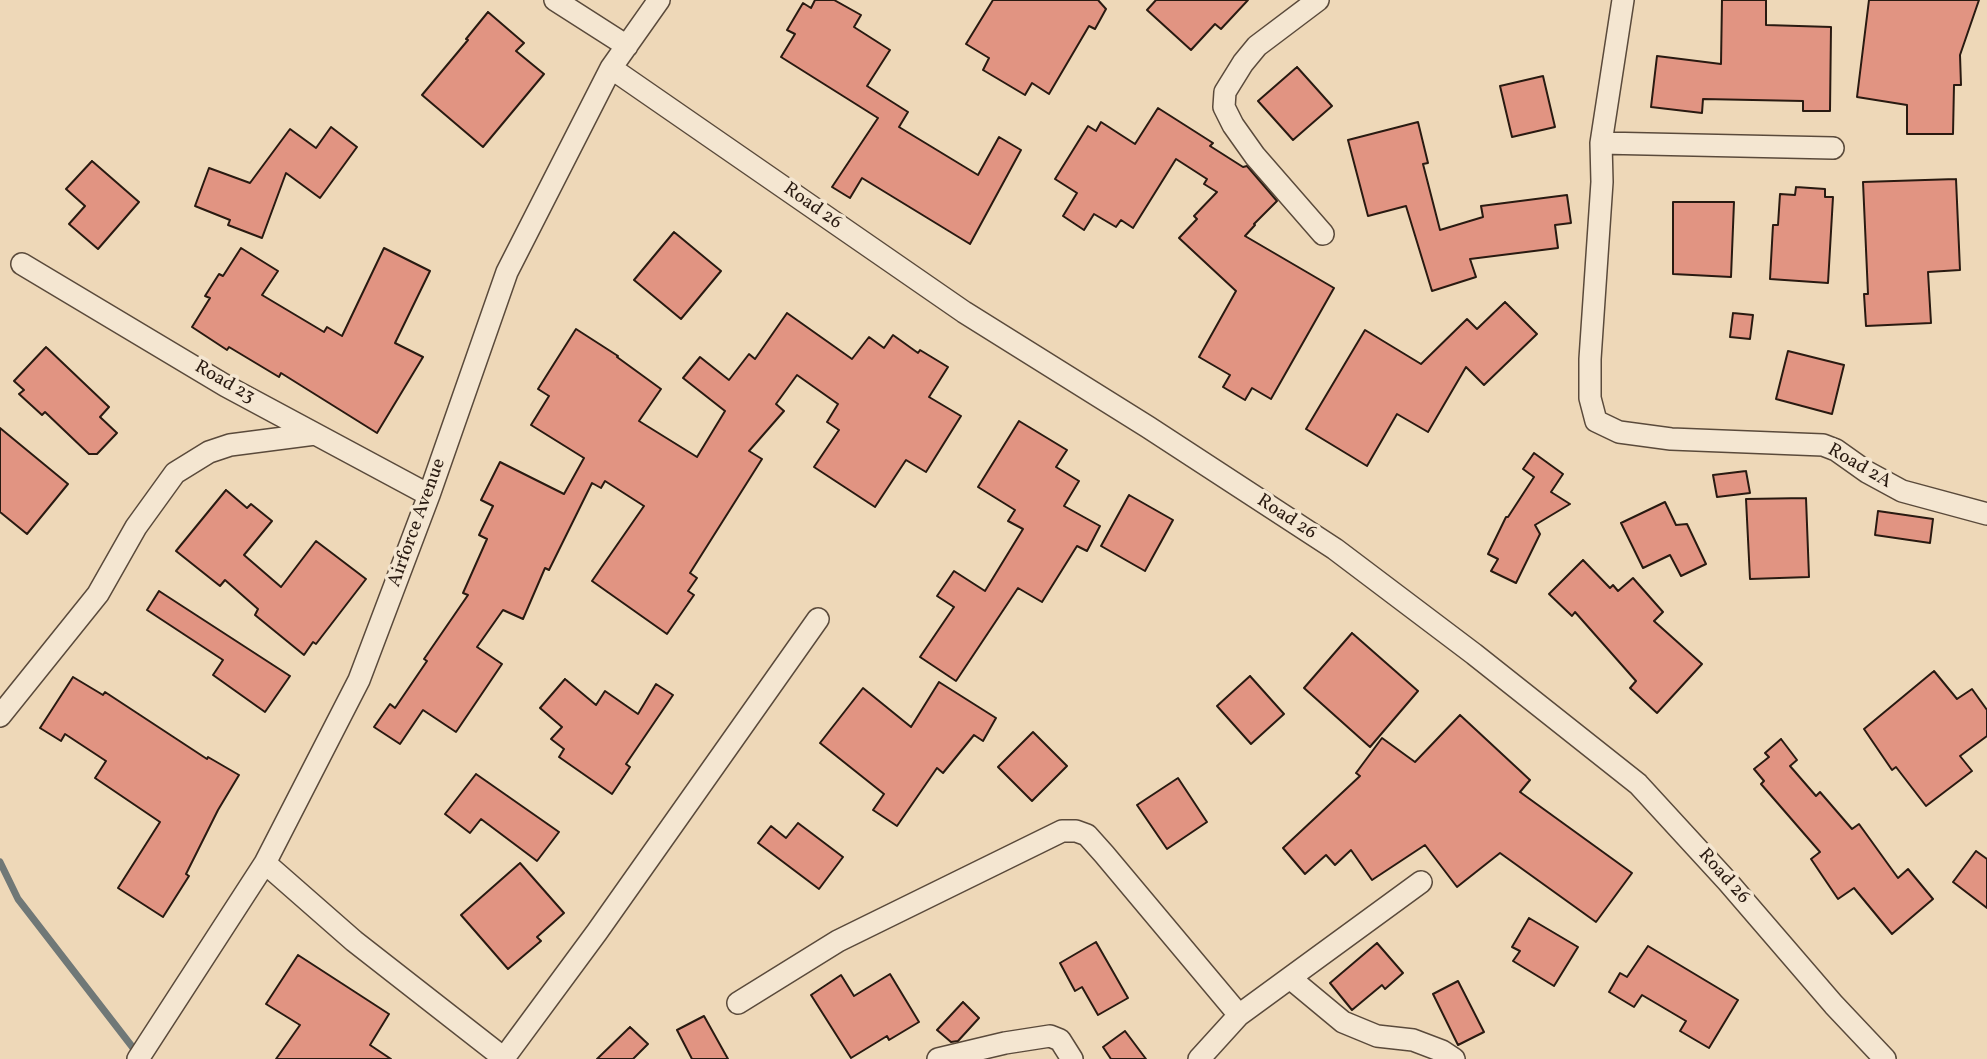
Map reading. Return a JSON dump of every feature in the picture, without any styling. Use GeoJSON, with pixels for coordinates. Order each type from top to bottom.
{"type":"FeatureCollection","features":[{"type":"Feature","properties":{"kind":"street"},"geometry":{"type":"LineString","coordinates":[[555,0],[627,46]]}},
{"type":"Feature","properties":{"kind":"street","name":"Airforce Avenue"},"geometry":{"type":"LineString","coordinates":[[138,1059],[265,863],[359,680],[429,495],[507,271],[611,68],[659,0]]}},
{"type":"Feature","properties":{"kind":"street"},"geometry":{"type":"LineString","coordinates":[[1318,0],[1257,46],[1225,92],[1224,107],[1255,156],[1323,234]]}},
{"type":"Feature","properties":{"kind":"street"},"geometry":{"type":"LineString","coordinates":[[1623,0],[1601,143],[1833,148]]}},
{"type":"Feature","properties":{"kind":"street","name":"Road 26"},"geometry":{"type":"LineString","coordinates":[[611,68],[964,312],[1148,427],[1335,550],[1485,663],[1638,783],[1885,1059]]}},
{"type":"Feature","properties":{"kind":"street","name":"Road 2A"},"geometry":{"type":"LineString","coordinates":[[1601,143],[1602,182],[1590,359],[1590,398],[1596,421],[1619,432],[1671,439],[1823,445],[1836,450],[1867,472],[1902,491],[1987,514]]}},
{"type":"Feature","properties":{"kind":"street","name":"Road 23"},"geometry":{"type":"LineString","coordinates":[[22,264],[226,386],[429,495]]}},
{"type":"Feature","properties":{"kind":"street"},"geometry":{"type":"LineString","coordinates":[[0,716],[98,594],[136,527],[175,472],[209,452],[230,445],[315,434]]}},
{"type":"Feature","properties":{"kind":"street"},"geometry":{"type":"LineString","coordinates":[[265,863],[354,941],[505,1058],[818,619]]}},
{"type":"Feature","properties":{"kind":"street"},"geometry":{"type":"LineString","coordinates":[[738,1003],[838,940],[1062,831],[1076,831],[1087,835],[1104,854],[1239,1015]]}},
{"type":"Feature","properties":{"kind":"street"},"geometry":{"type":"LineString","coordinates":[[1199,1059],[1239,1015],[1421,882]]}},
{"type":"Feature","properties":{"kind":"street"},"geometry":{"type":"LineString","coordinates":[[1290,978],[1343,1022],[1377,1036],[1413,1040],[1454,1059]]}},
{"type":"Feature","properties":{"kind":"street"},"geometry":{"type":"LineString","coordinates":[[938,1059],[1005,1043],[1050,1036],[1060,1040],[1072,1059]]}},
{"type":"Feature","properties":{"kind":"building"},"geometry":{"type":"Polygon","coordinates":[[[815,0],[834,0],[861,15],[854,27],[890,50],[867,86],[908,112],[899,127],[978,175],[999,137],[1021,150],[970,244],[862,178],[850,198],[832,187],[878,118],[781,57],[795,34],[787,30],[803,3],[811,8],[815,0]]]}},
{"type":"Feature","properties":{"kind":"building"},"geometry":{"type":"Polygon","coordinates":[[[993,0],[1098,0],[1106,9],[1095,29],[1089,26],[1049,94],[1032,83],[1025,95],[983,70],[989,58],[966,44],[993,0]]]}},
{"type":"Feature","properties":{"kind":"building"},"geometry":{"type":"Polygon","coordinates":[[[1156,0],[1248,0],[1221,29],[1215,24],[1191,50],[1147,10],[1156,0]]]}},
{"type":"Feature","properties":{"kind":"building"},"geometry":{"type":"Polygon","coordinates":[[[1722,0],[1766,0],[1766,25],[1831,27],[1830,111],[1803,111],[1803,101],[1703,99],[1702,113],[1651,107],[1657,56],[1721,64],[1722,0]]]}},
{"type":"Feature","properties":{"kind":"building"},"geometry":{"type":"Polygon","coordinates":[[[1869,0],[1979,0],[1960,55],[1961,85],[1954,85],[1953,134],[1907,134],[1907,105],[1857,97],[1869,0]]]}},
{"type":"Feature","properties":{"kind":"building"},"geometry":{"type":"Polygon","coordinates":[[[488,12],[524,43],[516,51],[544,74],[483,147],[422,95],[488,12]]]}},
{"type":"Feature","properties":{"kind":"building"},"geometry":{"type":"Polygon","coordinates":[[[1297,67],[1332,106],[1293,140],[1258,101],[1297,67]]]}},
{"type":"Feature","properties":{"kind":"building"},"geometry":{"type":"Polygon","coordinates":[[[1543,76],[1555,127],[1512,137],[1500,86],[1543,76]]]}},
{"type":"Feature","properties":{"kind":"building"},"geometry":{"type":"Polygon","coordinates":[[[1158,108],[1213,143],[1210,146],[1243,167],[1247,166],[1277,201],[1245,236],[1334,288],[1271,399],[1252,388],[1245,400],[1223,387],[1230,375],[1199,357],[1236,291],[1179,238],[1197,219],[1194,216],[1217,192],[1204,184],[1207,179],[1176,159],[1133,228],[1121,220],[1116,227],[1094,214],[1084,230],[1063,216],[1077,193],[1055,179],[1088,126],[1096,131],[1101,122],[1135,144],[1158,108]]]}},
{"type":"Feature","properties":{"kind":"building"},"geometry":{"type":"Polygon","coordinates":[[[1418,122],[1428,163],[1423,164],[1440,230],[1483,217],[1481,206],[1567,195],[1571,223],[1555,225],[1558,248],[1470,259],[1476,277],[1432,291],[1406,206],[1368,216],[1348,140],[1418,122]]]}},
{"type":"Feature","properties":{"kind":"building"},"geometry":{"type":"Polygon","coordinates":[[[331,127],[357,147],[320,198],[286,173],[262,238],[228,225],[230,220],[195,206],[209,168],[250,183],[290,129],[316,148],[331,127]]]}},
{"type":"Feature","properties":{"kind":"building"},"geometry":{"type":"Polygon","coordinates":[[[92,161],[139,202],[98,249],[69,224],[85,206],[66,189],[92,161]]]}},
{"type":"Feature","properties":{"kind":"building"},"geometry":{"type":"Polygon","coordinates":[[[1956,179],[1960,270],[1928,272],[1931,323],[1866,326],[1864,294],[1868,294],[1863,182],[1956,179]]]}},
{"type":"Feature","properties":{"kind":"building"},"geometry":{"type":"Polygon","coordinates":[[[1796,187],[1825,189],[1825,197],[1833,197],[1828,283],[1770,279],[1773,225],[1778,225],[1780,194],[1795,195],[1796,187]]]}},
{"type":"Feature","properties":{"kind":"building"},"geometry":{"type":"Polygon","coordinates":[[[1673,202],[1734,202],[1731,277],[1673,274],[1673,202]]]}},
{"type":"Feature","properties":{"kind":"building"},"geometry":{"type":"Polygon","coordinates":[[[674,232],[721,271],[681,319],[634,280],[674,232]]]}},
{"type":"Feature","properties":{"kind":"building"},"geometry":{"type":"Polygon","coordinates":[[[241,248],[278,271],[262,295],[324,332],[327,327],[342,336],[384,248],[430,271],[395,343],[423,357],[377,433],[281,373],[279,377],[229,347],[227,350],[192,327],[210,298],[205,296],[219,274],[223,276],[241,248]]]}},
{"type":"Feature","properties":{"kind":"building"},"geometry":{"type":"Polygon","coordinates":[[[1505,302],[1537,334],[1484,385],[1466,367],[1428,432],[1397,414],[1367,466],[1306,429],[1365,330],[1421,364],[1467,319],[1477,329],[1505,302]]]}},
{"type":"Feature","properties":{"kind":"building"},"geometry":{"type":"Polygon","coordinates":[[[787,313],[852,359],[869,337],[884,348],[893,335],[918,353],[920,350],[948,367],[929,397],[961,416],[926,472],[906,460],[875,507],[814,467],[839,430],[827,422],[838,404],[797,375],[776,404],[784,411],[749,451],[762,459],[690,573],[697,578],[688,591],[694,595],[667,634],[592,581],[644,506],[605,481],[601,488],[592,483],[549,570],[545,568],[523,619],[503,610],[477,647],[502,664],[456,732],[423,710],[400,744],[374,727],[390,704],[395,708],[427,661],[424,659],[468,595],[463,593],[487,539],[479,535],[493,506],[481,500],[500,462],[564,494],[584,458],[531,425],[549,396],[538,389],[576,329],[618,356],[661,389],[639,421],[697,457],[725,411],[683,378],[700,357],[729,380],[749,354],[755,359],[787,313]]]}},
{"type":"Feature","properties":{"kind":"building"},"geometry":{"type":"Polygon","coordinates":[[[1733,313],[1753,315],[1750,339],[1730,337],[1733,313]]]}},
{"type":"Feature","properties":{"kind":"building"},"geometry":{"type":"Polygon","coordinates":[[[46,347],[109,407],[100,417],[117,433],[97,454],[89,454],[45,412],[42,415],[19,394],[24,390],[14,381],[46,347]]]}},
{"type":"Feature","properties":{"kind":"building"},"geometry":{"type":"Polygon","coordinates":[[[1788,351],[1844,365],[1832,414],[1776,399],[1788,351]]]}},
{"type":"Feature","properties":{"kind":"building"},"geometry":{"type":"Polygon","coordinates":[[[1019,421],[1067,450],[1056,467],[1079,481],[1064,506],[1100,526],[1087,551],[1077,546],[1042,602],[1018,588],[956,681],[920,657],[954,607],[937,596],[954,571],[985,591],[1023,529],[1008,521],[1015,510],[978,487],[1019,421]]]}},
{"type":"Feature","properties":{"kind":"building"},"geometry":{"type":"Polygon","coordinates":[[[0,428],[68,484],[27,534],[0,512],[0,428]]]}},
{"type":"Feature","properties":{"kind":"building"},"geometry":{"type":"Polygon","coordinates":[[[1534,453],[1563,474],[1551,492],[1570,504],[1535,525],[1540,534],[1516,583],[1491,571],[1498,559],[1488,554],[1506,517],[1534,477],[1523,469],[1534,453]]]}},
{"type":"Feature","properties":{"kind":"building"},"geometry":{"type":"Polygon","coordinates":[[[1746,471],[1750,493],[1717,497],[1713,475],[1746,471]]]}},
{"type":"Feature","properties":{"kind":"building"},"geometry":{"type":"Polygon","coordinates":[[[226,490],[247,508],[251,504],[272,521],[244,555],[281,587],[316,541],[366,579],[316,644],[313,642],[304,655],[255,615],[258,609],[225,580],[220,586],[176,551],[226,490]]]}},
{"type":"Feature","properties":{"kind":"building"},"geometry":{"type":"Polygon","coordinates":[[[1129,495],[1173,520],[1145,571],[1101,546],[1129,495]]]}},
{"type":"Feature","properties":{"kind":"building"},"geometry":{"type":"Polygon","coordinates":[[[1806,498],[1809,577],[1750,579],[1746,499],[1806,498]]]}},
{"type":"Feature","properties":{"kind":"building"},"geometry":{"type":"Polygon","coordinates":[[[1665,502],[1676,525],[1687,524],[1706,564],[1681,576],[1670,555],[1643,568],[1621,523],[1665,502]]]}},
{"type":"Feature","properties":{"kind":"building"},"geometry":{"type":"Polygon","coordinates":[[[1878,511],[1933,519],[1930,543],[1875,535],[1878,511]]]}},
{"type":"Feature","properties":{"kind":"building"},"geometry":{"type":"Polygon","coordinates":[[[1583,560],[1610,588],[1613,585],[1618,591],[1633,578],[1663,612],[1654,621],[1702,664],[1657,713],[1630,688],[1636,681],[1575,612],[1572,616],[1549,594],[1583,560]]]}},
{"type":"Feature","properties":{"kind":"building"},"geometry":{"type":"Polygon","coordinates":[[[159,591],[290,676],[265,712],[213,675],[223,660],[147,610],[159,591]]]}},
{"type":"Feature","properties":{"kind":"building"},"geometry":{"type":"Polygon","coordinates":[[[1352,633],[1418,691],[1370,747],[1304,688],[1352,633]]]}},
{"type":"Feature","properties":{"kind":"building"},"geometry":{"type":"Polygon","coordinates":[[[1934,671],[1957,699],[1972,689],[1987,710],[1987,736],[1960,756],[1972,771],[1926,806],[1896,767],[1892,770],[1864,729],[1934,671]]]}},
{"type":"Feature","properties":{"kind":"building"},"geometry":{"type":"Polygon","coordinates":[[[1250,676],[1284,714],[1251,744],[1217,706],[1250,676]]]}},
{"type":"Feature","properties":{"kind":"building"},"geometry":{"type":"Polygon","coordinates":[[[73,677],[103,695],[105,692],[207,759],[208,757],[239,775],[186,874],[189,876],[163,917],[118,888],[160,822],[95,778],[106,761],[65,734],[61,741],[40,728],[73,677]]]}},
{"type":"Feature","properties":{"kind":"building"},"geometry":{"type":"Polygon","coordinates":[[[565,679],[596,705],[605,691],[638,714],[656,684],[673,695],[626,764],[630,767],[612,794],[559,757],[564,749],[551,739],[562,727],[540,708],[565,679]]]}},
{"type":"Feature","properties":{"kind":"building"},"geometry":{"type":"Polygon","coordinates":[[[939,682],[996,718],[983,741],[974,735],[943,773],[937,768],[897,826],[873,810],[884,794],[820,743],[863,688],[911,727],[939,682]]]}},
{"type":"Feature","properties":{"kind":"building"},"geometry":{"type":"Polygon","coordinates":[[[1460,715],[1530,780],[1520,792],[1632,873],[1596,922],[1500,853],[1457,887],[1425,845],[1372,880],[1351,850],[1335,865],[1326,855],[1305,874],[1283,848],[1360,776],[1356,773],[1382,738],[1415,762],[1460,715]]]}},
{"type":"Feature","properties":{"kind":"building"},"geometry":{"type":"Polygon","coordinates":[[[1033,732],[1067,766],[1032,801],[998,767],[1033,732]]]}},
{"type":"Feature","properties":{"kind":"building"},"geometry":{"type":"Polygon","coordinates":[[[1781,739],[1797,760],[1790,766],[1816,796],[1820,792],[1852,829],[1859,824],[1898,878],[1908,869],[1933,899],[1892,934],[1854,888],[1838,899],[1811,859],[1820,852],[1761,784],[1764,781],[1754,769],[1769,757],[1765,753],[1781,739]]]}},
{"type":"Feature","properties":{"kind":"building"},"geometry":{"type":"Polygon","coordinates":[[[476,774],[559,832],[537,861],[481,819],[470,833],[445,814],[476,774]]]}},
{"type":"Feature","properties":{"kind":"building"},"geometry":{"type":"Polygon","coordinates":[[[1178,778],[1207,822],[1167,849],[1137,805],[1178,778]]]}},
{"type":"Feature","properties":{"kind":"building"},"geometry":{"type":"Polygon","coordinates":[[[798,823],[843,857],[819,889],[758,843],[771,826],[786,838],[798,823]]]}},
{"type":"Feature","properties":{"kind":"building"},"geometry":{"type":"Polygon","coordinates":[[[1976,851],[1987,859],[1987,908],[1953,882],[1976,851]]]}},
{"type":"Feature","properties":{"kind":"building"},"geometry":{"type":"Polygon","coordinates":[[[520,863],[564,913],[537,937],[541,941],[508,969],[461,915],[520,863]]]}},
{"type":"Feature","properties":{"kind":"building"},"geometry":{"type":"Polygon","coordinates":[[[1529,918],[1578,947],[1554,986],[1513,961],[1520,951],[1512,947],[1529,918]]]}},
{"type":"Feature","properties":{"kind":"building"},"geometry":{"type":"Polygon","coordinates":[[[1096,942],[1128,998],[1098,1015],[1082,987],[1075,991],[1060,963],[1096,942]]]}},
{"type":"Feature","properties":{"kind":"building"},"geometry":{"type":"Polygon","coordinates":[[[1377,943],[1403,973],[1385,989],[1382,985],[1352,1010],[1330,983],[1377,943]]]}},
{"type":"Feature","properties":{"kind":"building"},"geometry":{"type":"Polygon","coordinates":[[[1648,946],[1738,1000],[1709,1048],[1680,1031],[1686,1021],[1642,995],[1634,1007],[1609,992],[1620,973],[1627,977],[1648,946]]]}},
{"type":"Feature","properties":{"kind":"building"},"geometry":{"type":"Polygon","coordinates":[[[298,955],[389,1014],[370,1045],[391,1059],[276,1059],[300,1025],[266,1004],[298,955]]]}},
{"type":"Feature","properties":{"kind":"building"},"geometry":{"type":"Polygon","coordinates":[[[890,974],[919,1022],[889,1040],[887,1036],[851,1058],[811,995],[841,975],[854,996],[890,974]]]}},
{"type":"Feature","properties":{"kind":"building"},"geometry":{"type":"Polygon","coordinates":[[[1458,981],[1484,1032],[1458,1045],[1433,994],[1458,981]]]}},
{"type":"Feature","properties":{"kind":"building"},"geometry":{"type":"Polygon","coordinates":[[[963,1002],[979,1018],[958,1041],[951,1042],[937,1030],[963,1002]]]}},
{"type":"Feature","properties":{"kind":"building"},"geometry":{"type":"Polygon","coordinates":[[[704,1016],[728,1059],[692,1059],[677,1030],[704,1016]]]}},
{"type":"Feature","properties":{"kind":"building"},"geometry":{"type":"Polygon","coordinates":[[[630,1027],[648,1044],[633,1059],[597,1059],[630,1027]]]}},
{"type":"Feature","properties":{"kind":"building"},"geometry":{"type":"Polygon","coordinates":[[[1125,1031],[1146,1059],[1111,1059],[1103,1047],[1125,1031]]]}},
{"type":"Feature","properties":{"kind":"waterway"},"geometry":{"type":"LineString","coordinates":[[0,862],[18,899],[137,1053]]}}]}
